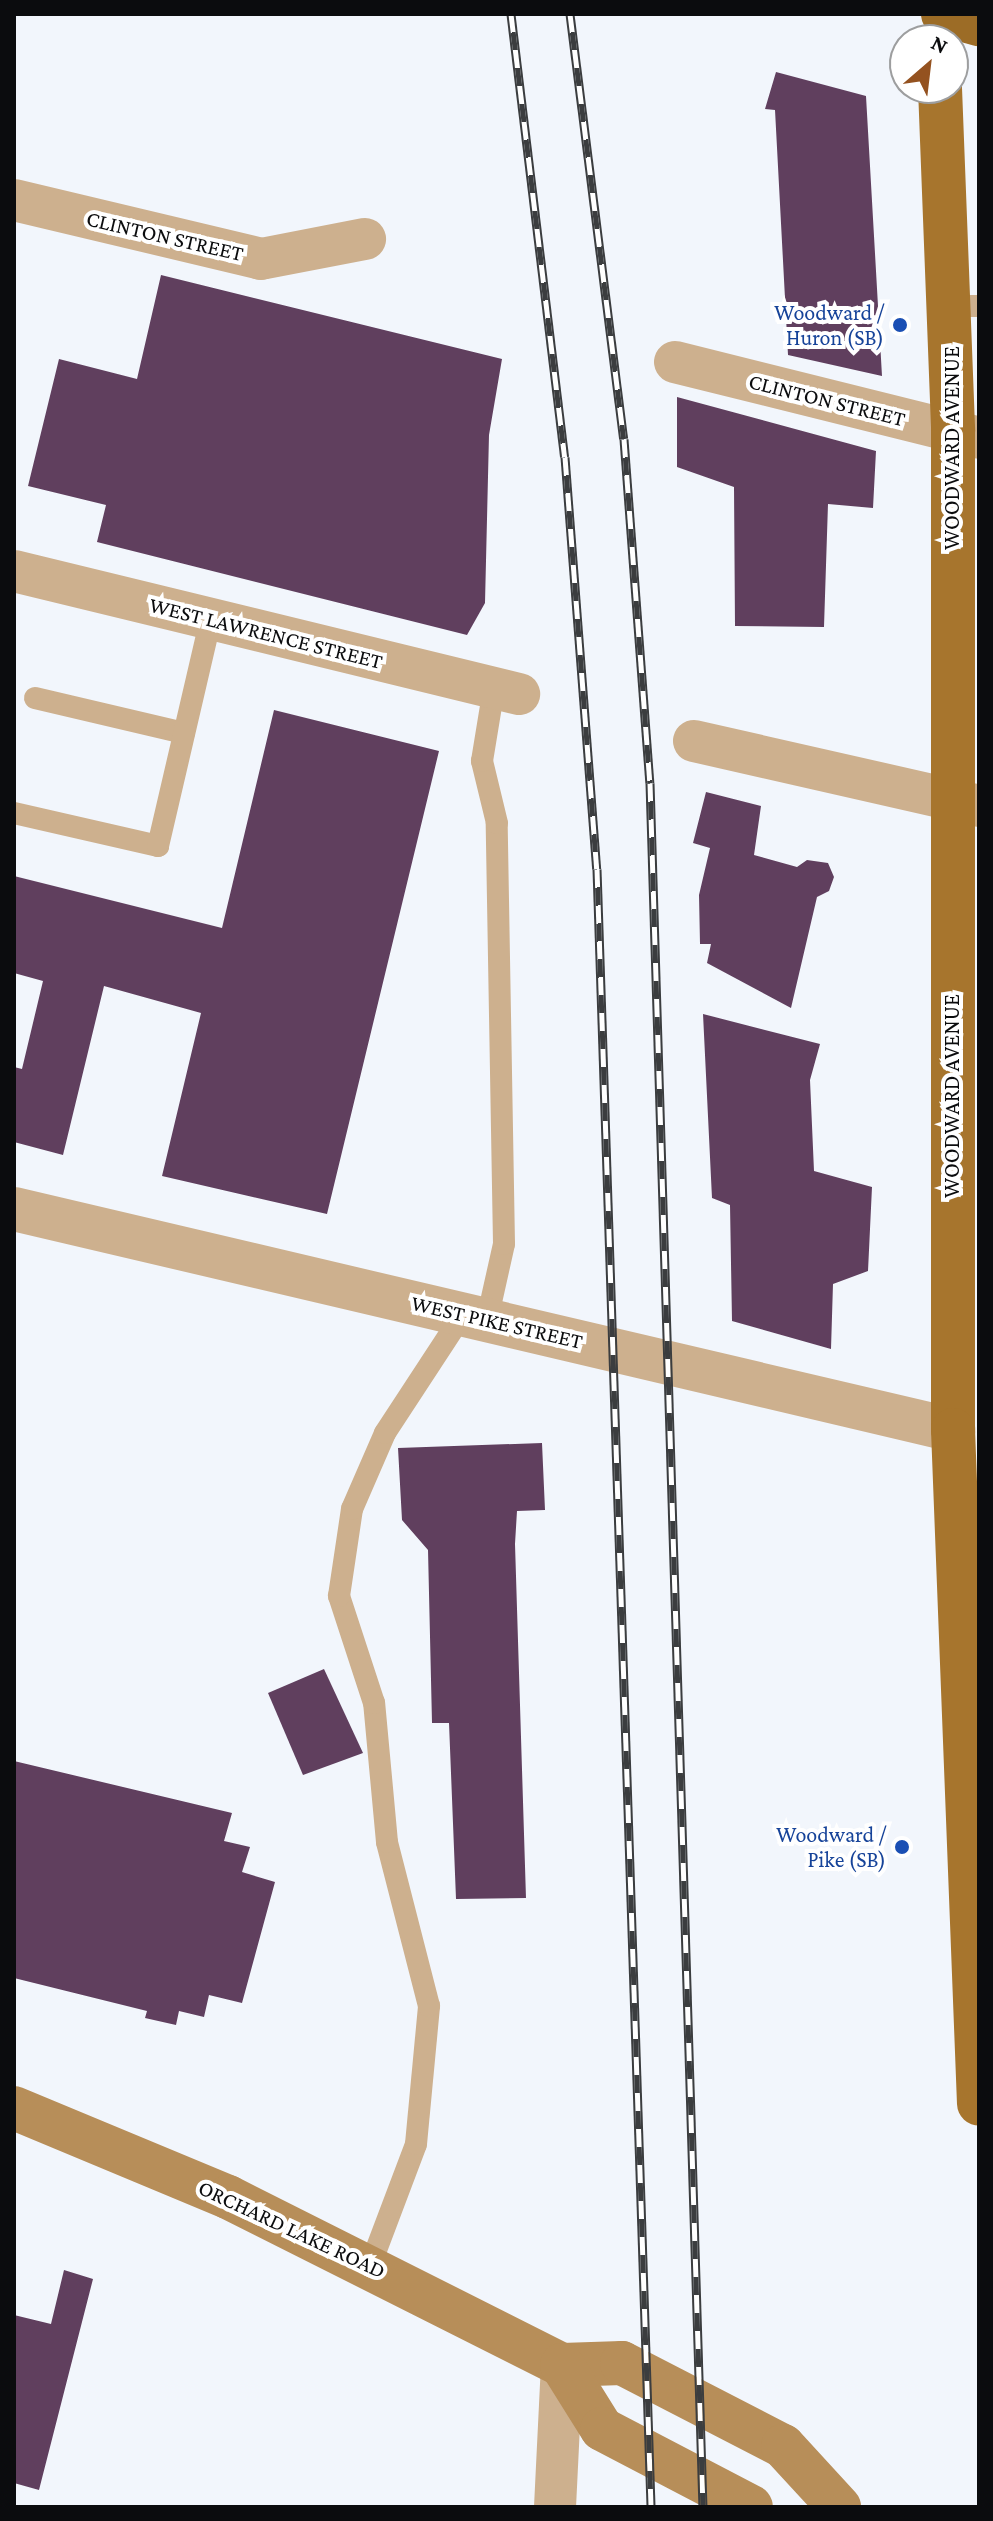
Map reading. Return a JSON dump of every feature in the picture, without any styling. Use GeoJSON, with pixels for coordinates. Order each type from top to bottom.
{"type":"FeatureCollection","features":[{"type":"Feature","properties":{"kind":"highway"},"geometry":{"type":"LineString","coordinates":[[943,14],[979,24]]}},
{"type":"Feature","properties":{"kind":"main road","name":"WOODWARD AVENUE"},"geometry":{"type":"LineString","coordinates":[[942,104],[965,306],[966,1433],[979,2103]]}},
{"type":"Feature","properties":{"kind":"main road","name":"ORCHARD LAKE ROAD"},"geometry":{"type":"LineString","coordinates":[[14,2108],[228,2197],[562,2365],[622,2363],[783,2446],[839,2507]]}},
{"type":"Feature","properties":{"kind":"main road"},"geometry":{"type":"LineString","coordinates":[[562,2365],[602,2429],[751,2507]]}},
{"type":"Feature","properties":{"kind":"street","name":"CLINTON STREET"},"geometry":{"type":"LineString","coordinates":[[14,200],[261,259],[365,239]]}},
{"type":"Feature","properties":{"kind":"street","name":"CLINTON STREET"},"geometry":{"type":"LineString","coordinates":[[675,362],[966,435]]}},
{"type":"Feature","properties":{"kind":"street","name":"WEST LAWRENCE STREET"},"geometry":{"type":"LineString","coordinates":[[14,571],[507,691]]}},
{"type":"Feature","properties":{"kind":"street"},"geometry":{"type":"LineString","coordinates":[[694,741],[965,803]]}},
{"type":"Feature","properties":{"kind":"street","name":"WEST PIKE STREET"},"geometry":{"type":"LineString","coordinates":[[14,1209],[966,1433]]}},
{"type":"Feature","properties":{"kind":"street"},"geometry":{"type":"LineString","coordinates":[[555,2507],[562,2365]]}},
{"type":"Feature","properties":{"kind":"lane"},"geometry":{"type":"LineString","coordinates":[[14,813],[158,846],[211,619]]}},
{"type":"Feature","properties":{"kind":"lane"},"geometry":{"type":"LineString","coordinates":[[370,2266],[416,2144],[429,2006],[387,1842],[374,1703],[339,1596],[352,1509],[385,1433],[475,1317],[504,1244],[497,823],[482,761],[507,691]]}},
{"type":"Feature","properties":{"kind":"lane"},"geometry":{"type":"LineString","coordinates":[[35,698],[184,733]]}},
{"type":"Feature","properties":{"kind":"building"},"geometry":{"type":"Polygon","coordinates":[[[776,72],[866,96],[882,376],[788,355],[775,110],[765,109],[776,72]]]}},
{"type":"Feature","properties":{"kind":"building"},"geometry":{"type":"Polygon","coordinates":[[[161,275],[502,359],[489,435],[485,603],[467,635],[97,542],[106,505],[28,486],[59,359],[137,379],[161,275]]]}},
{"type":"Feature","properties":{"kind":"building"},"geometry":{"type":"Polygon","coordinates":[[[677,397],[876,451],[873,508],[828,504],[824,627],[735,626],[734,487],[677,467],[677,397]]]}},
{"type":"Feature","properties":{"kind":"building"},"geometry":{"type":"Polygon","coordinates":[[[274,710],[439,751],[327,1214],[162,1176],[201,1013],[104,986],[63,1155],[14,1142],[14,1067],[22,1069],[43,981],[14,973],[14,876],[222,928],[274,710]]]}},
{"type":"Feature","properties":{"kind":"building"},"geometry":{"type":"Polygon","coordinates":[[[706,792],[761,806],[754,855],[797,867],[807,860],[828,863],[834,877],[829,891],[817,897],[791,1008],[707,963],[711,944],[700,944],[699,895],[710,848],[693,843],[706,792]]]}},
{"type":"Feature","properties":{"kind":"building"},"geometry":{"type":"Polygon","coordinates":[[[703,1014],[820,1044],[810,1080],[814,1171],[872,1187],[868,1271],[833,1284],[831,1349],[732,1321],[730,1205],[712,1198],[703,1014]]]}},
{"type":"Feature","properties":{"kind":"building"},"geometry":{"type":"Polygon","coordinates":[[[542,1443],[545,1510],[517,1511],[515,1544],[526,1898],[456,1899],[449,1723],[432,1723],[428,1550],[402,1520],[398,1448],[542,1443]]]}},
{"type":"Feature","properties":{"kind":"building"},"geometry":{"type":"Polygon","coordinates":[[[324,1669],[363,1753],[303,1775],[268,1693],[324,1669]]]}},
{"type":"Feature","properties":{"kind":"building"},"geometry":{"type":"Polygon","coordinates":[[[14,1761],[232,1813],[224,1841],[250,1847],[242,1872],[275,1882],[242,2003],[209,1995],[204,2017],[179,2011],[176,2025],[145,2018],[147,2011],[14,1978],[14,1761]]]}},
{"type":"Feature","properties":{"kind":"building"},"geometry":{"type":"Polygon","coordinates":[[[64,2270],[93,2279],[39,2490],[14,2483],[14,2315],[51,2324],[64,2270]]]}},
{"type":"Feature","properties":{"kind":"railway"},"geometry":{"type":"LineString","coordinates":[[511,14],[565,457],[597,869],[651,2507]]}},
{"type":"Feature","properties":{"kind":"railway"},"geometry":{"type":"LineString","coordinates":[[570,14],[624,439],[650,783],[703,2507]]}},
{"type":"Feature","properties":{"kind":"place","name":"Woodward / Huron (SB)"},"geometry":{"type":"Point","coordinates":[900,325]}},
{"type":"Feature","properties":{"kind":"place","name":"Woodward / Pike (SB)"},"geometry":{"type":"Point","coordinates":[902,1847]}}]}
